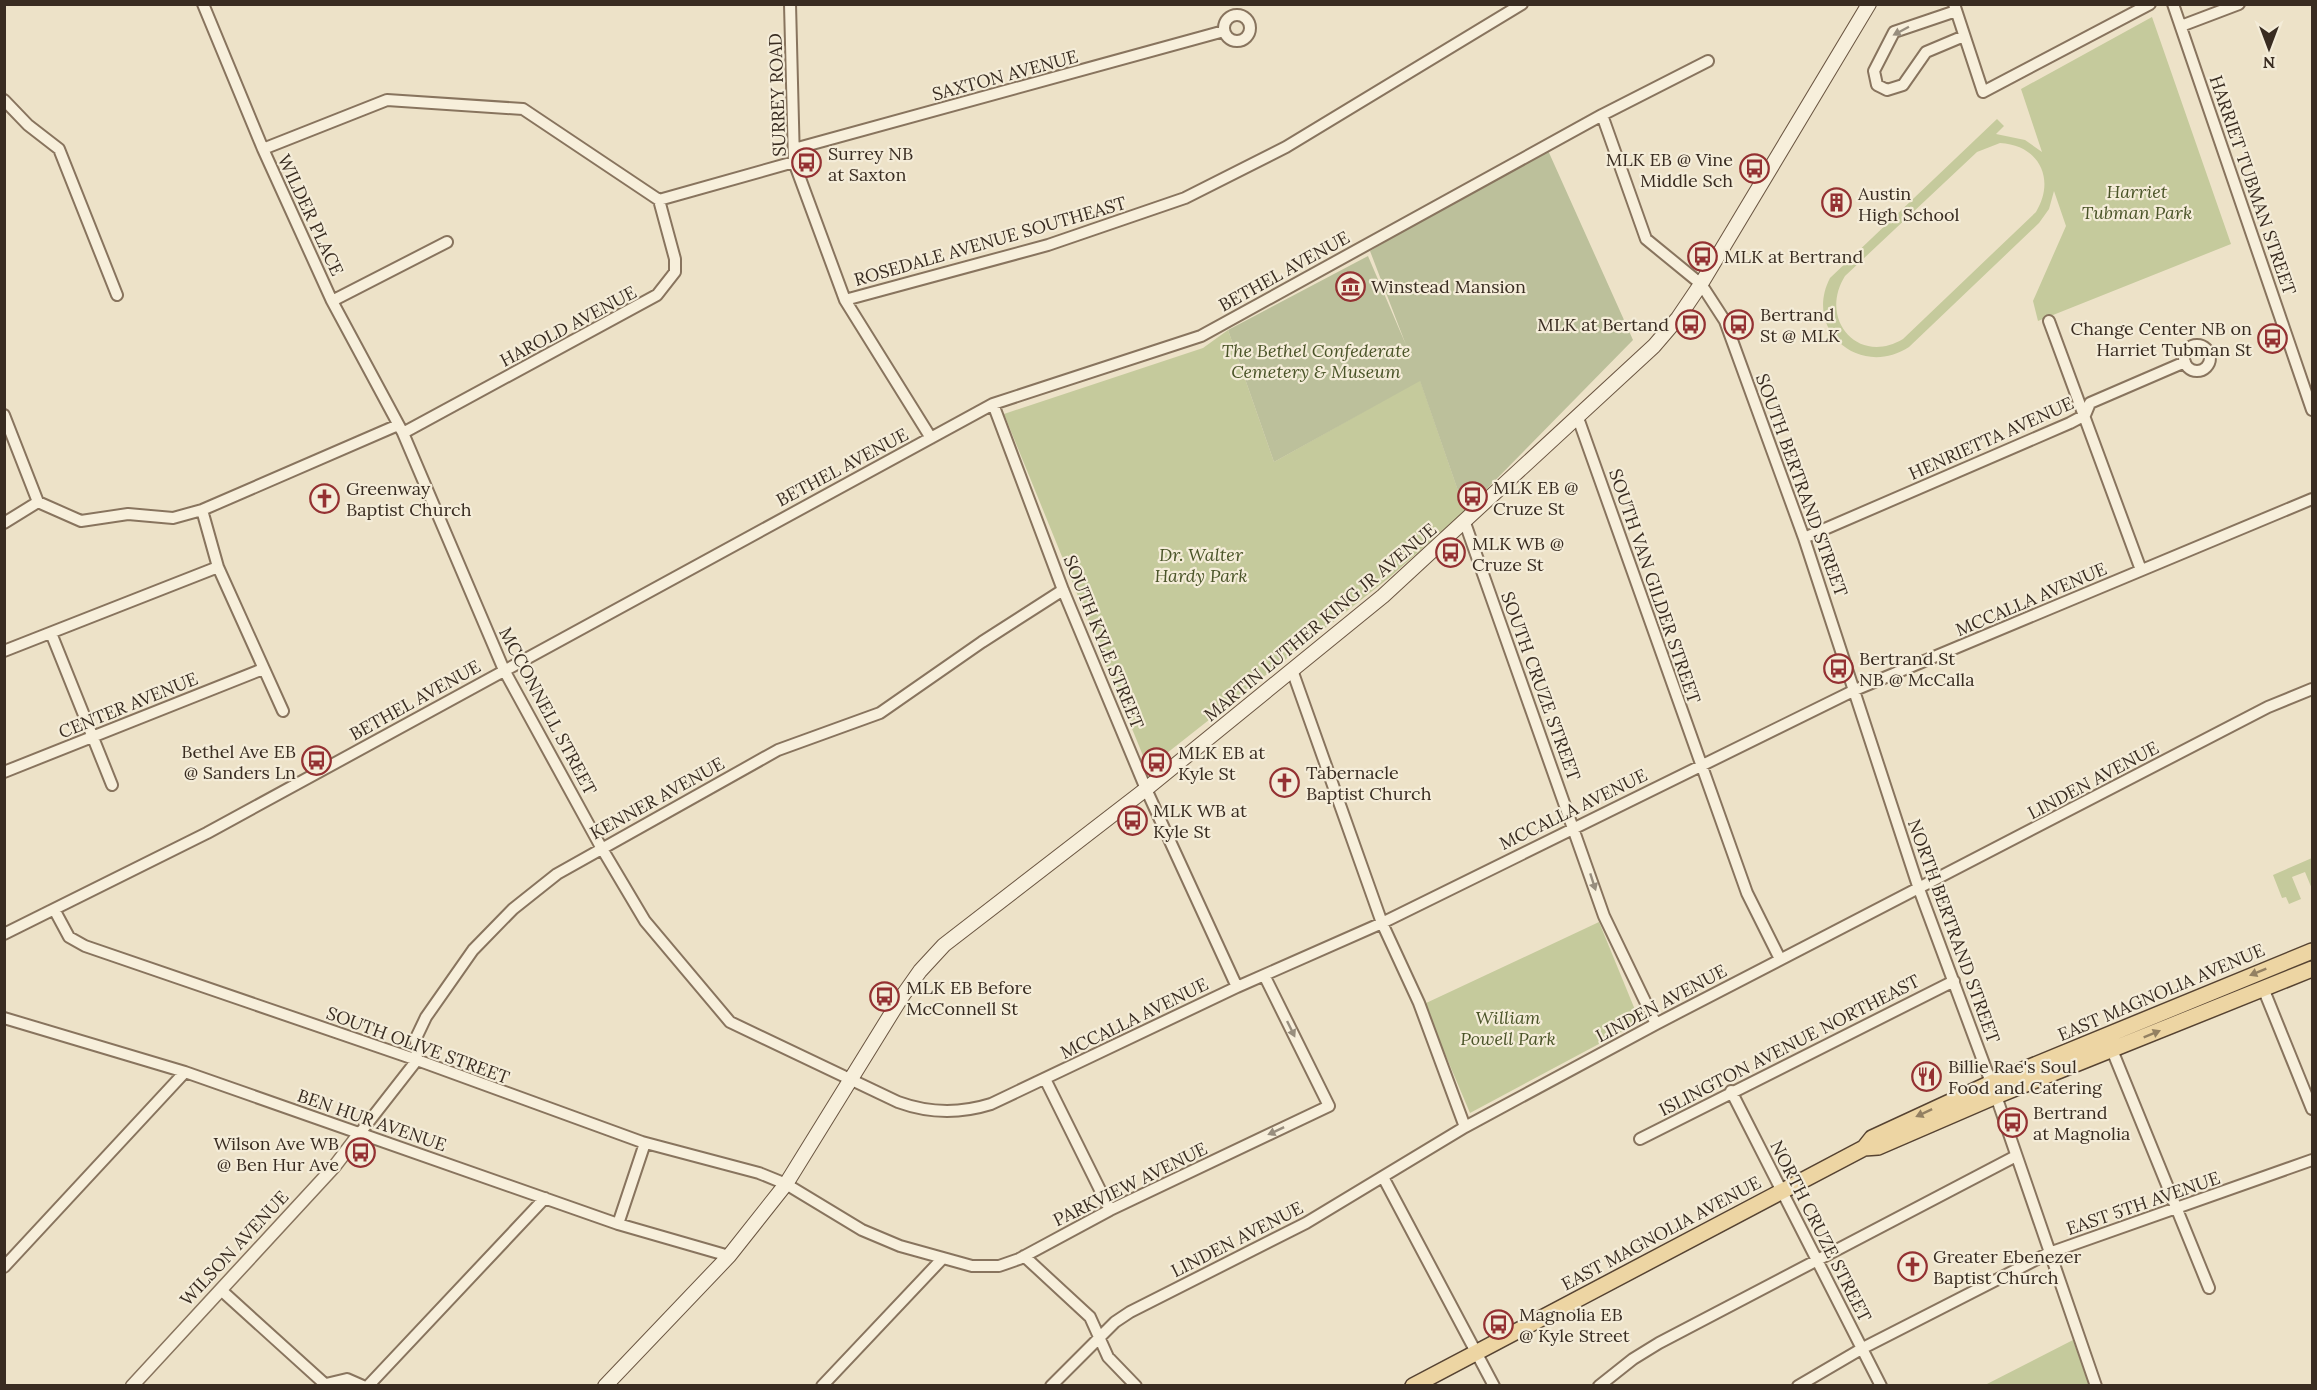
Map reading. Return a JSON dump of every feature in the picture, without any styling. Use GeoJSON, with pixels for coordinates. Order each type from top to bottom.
{"type":"FeatureCollection","features":[{"type":"Feature","properties":{"kind":"main road","name":"MARTIN LUTHER KING JR AVENUE"},"geometry":{"type":"LineString","coordinates":[[605,1386],[729,1256],[786,1184],[849,1079],[920,971],[944,945],[1146,789],[1383,597],[1654,346],[1678,318],[1701,284],[1869,4]]}},
{"type":"Feature","properties":{"kind":"main road","name":"EAST MAGNOLIA AVENUE"},"geometry":{"type":"LineString","coordinates":[[1413,1386],[1864,1149],[1872,1138],[1994,1090],[2313,951]]}},
{"type":"Feature","properties":{"kind":"main road","name":"EAST MAGNOLIA AVENUE"},"geometry":{"type":"LineString","coordinates":[[1994,1090],[2112,1050],[2313,969]]}},
{"type":"Feature","properties":{"kind":"street","name":"WILDER PLACE"},"geometry":{"type":"LineString","coordinates":[[204,4],[262,149],[332,301],[400,429]]}},
{"type":"Feature","properties":{"kind":"street","name":"SURREY ROAD"},"geometry":{"type":"LineString","coordinates":[[790,4],[794,162],[845,300],[931,438]]}},
{"type":"Feature","properties":{"kind":"street","name":"ROSEDALE AVENUE SOUTHEAST"},"geometry":{"type":"LineString","coordinates":[[845,300],[1048,245],[1185,198],[1286,147],[1522,4]]}},
{"type":"Feature","properties":{"kind":"street"},"geometry":{"type":"LineString","coordinates":[[1964,36],[1926,52],[1903,85],[1887,90],[1877,85],[1874,71],[1894,32],[1955,8],[1983,92],[2150,4]]}},
{"type":"Feature","properties":{"kind":"street","name":"HARRIET TUBMAN STREET"},"geometry":{"type":"LineString","coordinates":[[2173,4],[2313,410]]}},
{"type":"Feature","properties":{"kind":"street"},"geometry":{"type":"LineString","coordinates":[[2181,26],[2240,4]]}},
{"type":"Feature","properties":{"kind":"street","name":"SAXTON AVENUE"},"geometry":{"type":"LineString","coordinates":[[794,149],[1224,31]]}},
{"type":"Feature","properties":{"kind":"street","name":"BETHEL AVENUE"},"geometry":{"type":"LineString","coordinates":[[4,934],[55,911],[207,833],[993,404],[1201,336],[1602,115],[1708,61]]}},
{"type":"Feature","properties":{"kind":"street"},"geometry":{"type":"LineString","coordinates":[[4,100],[28,125],[59,149],[117,295]]}},
{"type":"Feature","properties":{"kind":"street"},"geometry":{"type":"LineString","coordinates":[[262,149],[387,100],[523,109],[659,200],[794,162]]}},
{"type":"Feature","properties":{"kind":"street","name":"SOUTH BERTRAND STREET"},"geometry":{"type":"LineString","coordinates":[[1602,115],[1646,239],[1701,284],[1725,321],[1804,538],[1855,690]]}},
{"type":"Feature","properties":{"kind":"street","name":"HAROLD AVENUE"},"geometry":{"type":"LineString","coordinates":[[400,429],[657,295],[675,272],[675,259],[659,200]]}},
{"type":"Feature","properties":{"kind":"street"},"geometry":{"type":"LineString","coordinates":[[332,301],[447,242]]}},
{"type":"Feature","properties":{"kind":"street"},"geometry":{"type":"LineString","coordinates":[[2049,321],[2141,570]]}},
{"type":"Feature","properties":{"kind":"street","name":"HENRIETTA AVENUE"},"geometry":{"type":"LineString","coordinates":[[1804,538],[2085,415],[2090,403],[2185,362]]}},
{"type":"Feature","properties":{"kind":"street","name":"SOUTH KYLE STREET"},"geometry":{"type":"LineString","coordinates":[[993,404],[1063,590],[1146,789],[1237,987]]}},
{"type":"Feature","properties":{"kind":"street"},"geometry":{"type":"LineString","coordinates":[[4,415],[38,502],[81,521],[128,514],[173,518],[202,510],[400,429]]}},
{"type":"Feature","properties":{"kind":"street","name":"SOUTH VAN GILDER STREET"},"geometry":{"type":"LineString","coordinates":[[1578,418],[1747,893],[1780,959]]}},
{"type":"Feature","properties":{"kind":"street","name":"MCCONNELL STREET"},"geometry":{"type":"LineString","coordinates":[[400,429],[504,670],[601,847],[645,921],[730,1022],[849,1079]]}},
{"type":"Feature","properties":{"kind":"street","name":"MCCALLA AVENUE"},"geometry":{"type":"LineString","coordinates":[[849,1079],[898,1102],[931,1111],[981,1107],[1045,1079],[1237,987],[1265,977],[1382,923],[1574,826],[1855,690],[2313,500]]}},
{"type":"Feature","properties":{"kind":"street"},"geometry":{"type":"LineString","coordinates":[[4,522],[38,502]]}},
{"type":"Feature","properties":{"kind":"street"},"geometry":{"type":"LineString","coordinates":[[202,510],[218,567],[283,711]]}},
{"type":"Feature","properties":{"kind":"street","name":"SOUTH CRUZE STREET"},"geometry":{"type":"LineString","coordinates":[[1465,523],[1574,826]]}},
{"type":"Feature","properties":{"kind":"street"},"geometry":{"type":"LineString","coordinates":[[4,651],[218,567]]}},
{"type":"Feature","properties":{"kind":"street","name":"KENNER AVENUE"},"geometry":{"type":"LineString","coordinates":[[417,1060],[416,1038],[426,1017],[473,950],[535,891],[601,847],[778,750],[880,713],[1063,590]]}},
{"type":"Feature","properties":{"kind":"street"},"geometry":{"type":"LineString","coordinates":[[51,633],[112,785]]}},
{"type":"Feature","properties":{"kind":"street","name":"CENTER AVENUE"},"geometry":{"type":"LineString","coordinates":[[4,772],[263,669]]}},
{"type":"Feature","properties":{"kind":"street"},"geometry":{"type":"LineString","coordinates":[[1292,670],[1382,923],[1419,1003],[1465,1127]]}},
{"type":"Feature","properties":{"kind":"street","name":"LINDEN AVENUE"},"geometry":{"type":"LineString","coordinates":[[1051,1386],[1098,1338],[1130,1312],[1306,1223],[1465,1127],[1656,1024],[2268,707],[2313,689]]}},
{"type":"Feature","properties":{"kind":"street","name":"NORTH BERTRAND STREET"},"geometry":{"type":"LineString","coordinates":[[1855,690],[1919,889],[1994,1090],[2096,1386]]}},
{"type":"Feature","properties":{"kind":"street"},"geometry":{"type":"LineString","coordinates":[[1574,826],[1604,916],[1656,1024]]}},
{"type":"Feature","properties":{"kind":"street","name":"SOUTH OLIVE STREET"},"geometry":{"type":"LineString","coordinates":[[55,911],[69,937],[85,946],[417,1060],[645,1143],[726,1162],[786,1184]]}},
{"type":"Feature","properties":{"kind":"street","name":"PARKVIEW AVENUE"},"geometry":{"type":"LineString","coordinates":[[786,1184],[862,1230],[942,1259],[987,1267],[1009,1263],[1110,1210],[1329,1106],[1265,977]]}},
{"type":"Feature","properties":{"kind":"street","name":"ISLINGTON AVENUE NORTHEAST"},"geometry":{"type":"LineString","coordinates":[[1640,1140],[1731,1091],[1954,981]]}},
{"type":"Feature","properties":{"kind":"street"},"geometry":{"type":"LineString","coordinates":[[2263,988],[2313,1109]]}},
{"type":"Feature","properties":{"kind":"street","name":"BEN HUR AVENUE"},"geometry":{"type":"LineString","coordinates":[[4,1018],[185,1072],[618,1224],[729,1256]]}},
{"type":"Feature","properties":{"kind":"street"},"geometry":{"type":"LineString","coordinates":[[2112,1050],[2209,1288]]}},
{"type":"Feature","properties":{"kind":"street"},"geometry":{"type":"LineString","coordinates":[[360,1133],[417,1060]]}},
{"type":"Feature","properties":{"kind":"street"},"geometry":{"type":"LineString","coordinates":[[4,1267],[185,1072]]}},
{"type":"Feature","properties":{"kind":"street"},"geometry":{"type":"LineString","coordinates":[[1045,1079],[1110,1210]]}},
{"type":"Feature","properties":{"kind":"street","name":"NORTH CRUZE STREET"},"geometry":{"type":"LineString","coordinates":[[1731,1091],[1881,1386]]}},
{"type":"Feature","properties":{"kind":"street","name":"WILSON AVENUE"},"geometry":{"type":"LineString","coordinates":[[132,1386],[347,1153],[360,1133]]}},
{"type":"Feature","properties":{"kind":"street"},"geometry":{"type":"LineString","coordinates":[[618,1224],[645,1143]]}},
{"type":"Feature","properties":{"kind":"street"},"geometry":{"type":"LineString","coordinates":[[1599,1386],[1633,1359],[1659,1343],[2016,1156]]}},
{"type":"Feature","properties":{"kind":"street","name":"EAST 5TH AVENUE"},"geometry":{"type":"LineString","coordinates":[[1798,1386],[1863,1348],[2049,1253],[2313,1160]]}},
{"type":"Feature","properties":{"kind":"street"},"geometry":{"type":"LineString","coordinates":[[1383,1177],[1494,1386]]}},
{"type":"Feature","properties":{"kind":"street"},"geometry":{"type":"LineString","coordinates":[[368,1386],[545,1198]]}},
{"type":"Feature","properties":{"kind":"street"},"geometry":{"type":"LineString","coordinates":[[1024,1256],[1089,1317],[1108,1357],[1136,1386]]}},
{"type":"Feature","properties":{"kind":"street"},"geometry":{"type":"LineString","coordinates":[[822,1386],[942,1259]]}},
{"type":"Feature","properties":{"kind":"street"},"geometry":{"type":"LineString","coordinates":[[221,1290],[326,1385],[347,1379],[363,1386]]}},
{"type":"Feature","properties":{"kind":"green space","name":"Harriet Tubman Park"},"geometry":{"type":"Polygon","coordinates":[[[2152,17],[2231,244],[2038,321],[2033,301],[2066,226],[2054,191],[2049,209],[2039,223],[1909,347],[1890,355],[1872,357],[1855,353],[1841,344],[1830,331],[1824,315],[1824,297],[1830,278],[1997,119],[2004,126],[1996,134],[2025,140],[2042,152],[2021,89],[2152,17]],[[2000,143],[1977,152],[1845,276],[1838,292],[1836,308],[1847,334],[1871,347],[1886,346],[1903,339],[2036,212],[2042,200],[2044,176],[2034,157],[2014,145],[2000,143]]]}},
{"type":"Feature","properties":{"kind":"green space","name":"The Bethel Confederate Cemetery & Museum"},"geometry":{"type":"Polygon","coordinates":[[[1546,146],[1633,340],[1465,511],[1420,381],[1274,462],[1228,330],[1368,256],[1406,345],[1370,251],[1546,146]]]}},
{"type":"Feature","properties":{"kind":"green space","name":"Dr. Walter Hardy Park"},"geometry":{"type":"Polygon","coordinates":[[[1228,330],[1274,462],[1420,380],[1465,511],[1390,577],[1148,768],[1004,414],[1203,348],[1228,330]]]}},
{"type":"Feature","properties":{"kind":"green space"},"geometry":{"type":"Polygon","coordinates":[[[2312,858],[2312,889],[2305,872],[2292,877],[2301,899],[2289,904],[2286,897],[2282,898],[2273,875],[2312,858]]]}},
{"type":"Feature","properties":{"kind":"green space","name":"William Powell Park"},"geometry":{"type":"Polygon","coordinates":[[[1599,922],[1640,1022],[1470,1113],[1424,1004],[1599,922]]]}},
{"type":"Feature","properties":{"kind":"green space"},"geometry":{"type":"Polygon","coordinates":[[[2073,1340],[2089,1385],[1985,1385],[2073,1340]]]}},
{"type":"Feature","properties":{"kind":"place","name":"Surrey NB at Saxton"},"geometry":{"type":"Point","coordinates":[807,163]}},
{"type":"Feature","properties":{"kind":"place","name":"MLK EB @ Vine Middle Sch"},"geometry":{"type":"Point","coordinates":[1754,169]}},
{"type":"Feature","properties":{"kind":"place","name":"Austin High School"},"geometry":{"type":"Point","coordinates":[1837,203]}},
{"type":"Feature","properties":{"kind":"place","name":"MLK at Bertrand"},"geometry":{"type":"Point","coordinates":[1703,256]}},
{"type":"Feature","properties":{"kind":"place","name":"Winstead Mansion"},"geometry":{"type":"Point","coordinates":[1350,286]}},
{"type":"Feature","properties":{"kind":"place","name":"MLK at Bertand"},"geometry":{"type":"Point","coordinates":[1690,324]}},
{"type":"Feature","properties":{"kind":"place","name":"Bertrand St @ MLK"},"geometry":{"type":"Point","coordinates":[1739,324]}},
{"type":"Feature","properties":{"kind":"place","name":"Change Center NB on Harriet Tubman St"},"geometry":{"type":"Point","coordinates":[2273,338]}},
{"type":"Feature","properties":{"kind":"place","name":"MLK EB @ Cruze St"},"geometry":{"type":"Point","coordinates":[1472,497]}},
{"type":"Feature","properties":{"kind":"place","name":"Greenway Baptist Church"},"geometry":{"type":"Point","coordinates":[325,498]}},
{"type":"Feature","properties":{"kind":"place","name":"MLK WB @ Cruze St"},"geometry":{"type":"Point","coordinates":[1451,553]}},
{"type":"Feature","properties":{"kind":"place","name":"Bertrand St NB @ McCalla"},"geometry":{"type":"Point","coordinates":[1838,668]}},
{"type":"Feature","properties":{"kind":"place","name":"Bethel Ave EB @ Sanders Ln"},"geometry":{"type":"Point","coordinates":[317,761]}},
{"type":"Feature","properties":{"kind":"place","name":"MLK EB at Kyle St"},"geometry":{"type":"Point","coordinates":[1157,762]}},
{"type":"Feature","properties":{"kind":"place","name":"Tabernacle Baptist Church"},"geometry":{"type":"Point","coordinates":[1285,782]}},
{"type":"Feature","properties":{"kind":"place","name":"MLK WB at Kyle St"},"geometry":{"type":"Point","coordinates":[1132,820]}},
{"type":"Feature","properties":{"kind":"place","name":"MLK EB Before McConnell St"},"geometry":{"type":"Point","coordinates":[885,997]}},
{"type":"Feature","properties":{"kind":"place","name":"Billie Rae's Soul Food and Catering"},"geometry":{"type":"Point","coordinates":[1927,1076]}},
{"type":"Feature","properties":{"kind":"place","name":"Bertrand at Magnolia"},"geometry":{"type":"Point","coordinates":[2012,1122]}},
{"type":"Feature","properties":{"kind":"place","name":"Wilson Ave WB @ Ben Hur Ave"},"geometry":{"type":"Point","coordinates":[360,1153]}},
{"type":"Feature","properties":{"kind":"place","name":"Greater Ebenezer Baptist Church"},"geometry":{"type":"Point","coordinates":[1912,1266]}},
{"type":"Feature","properties":{"kind":"place","name":"Magnolia EB @ Kyle Street"},"geometry":{"type":"Point","coordinates":[1498,1324]}}]}
